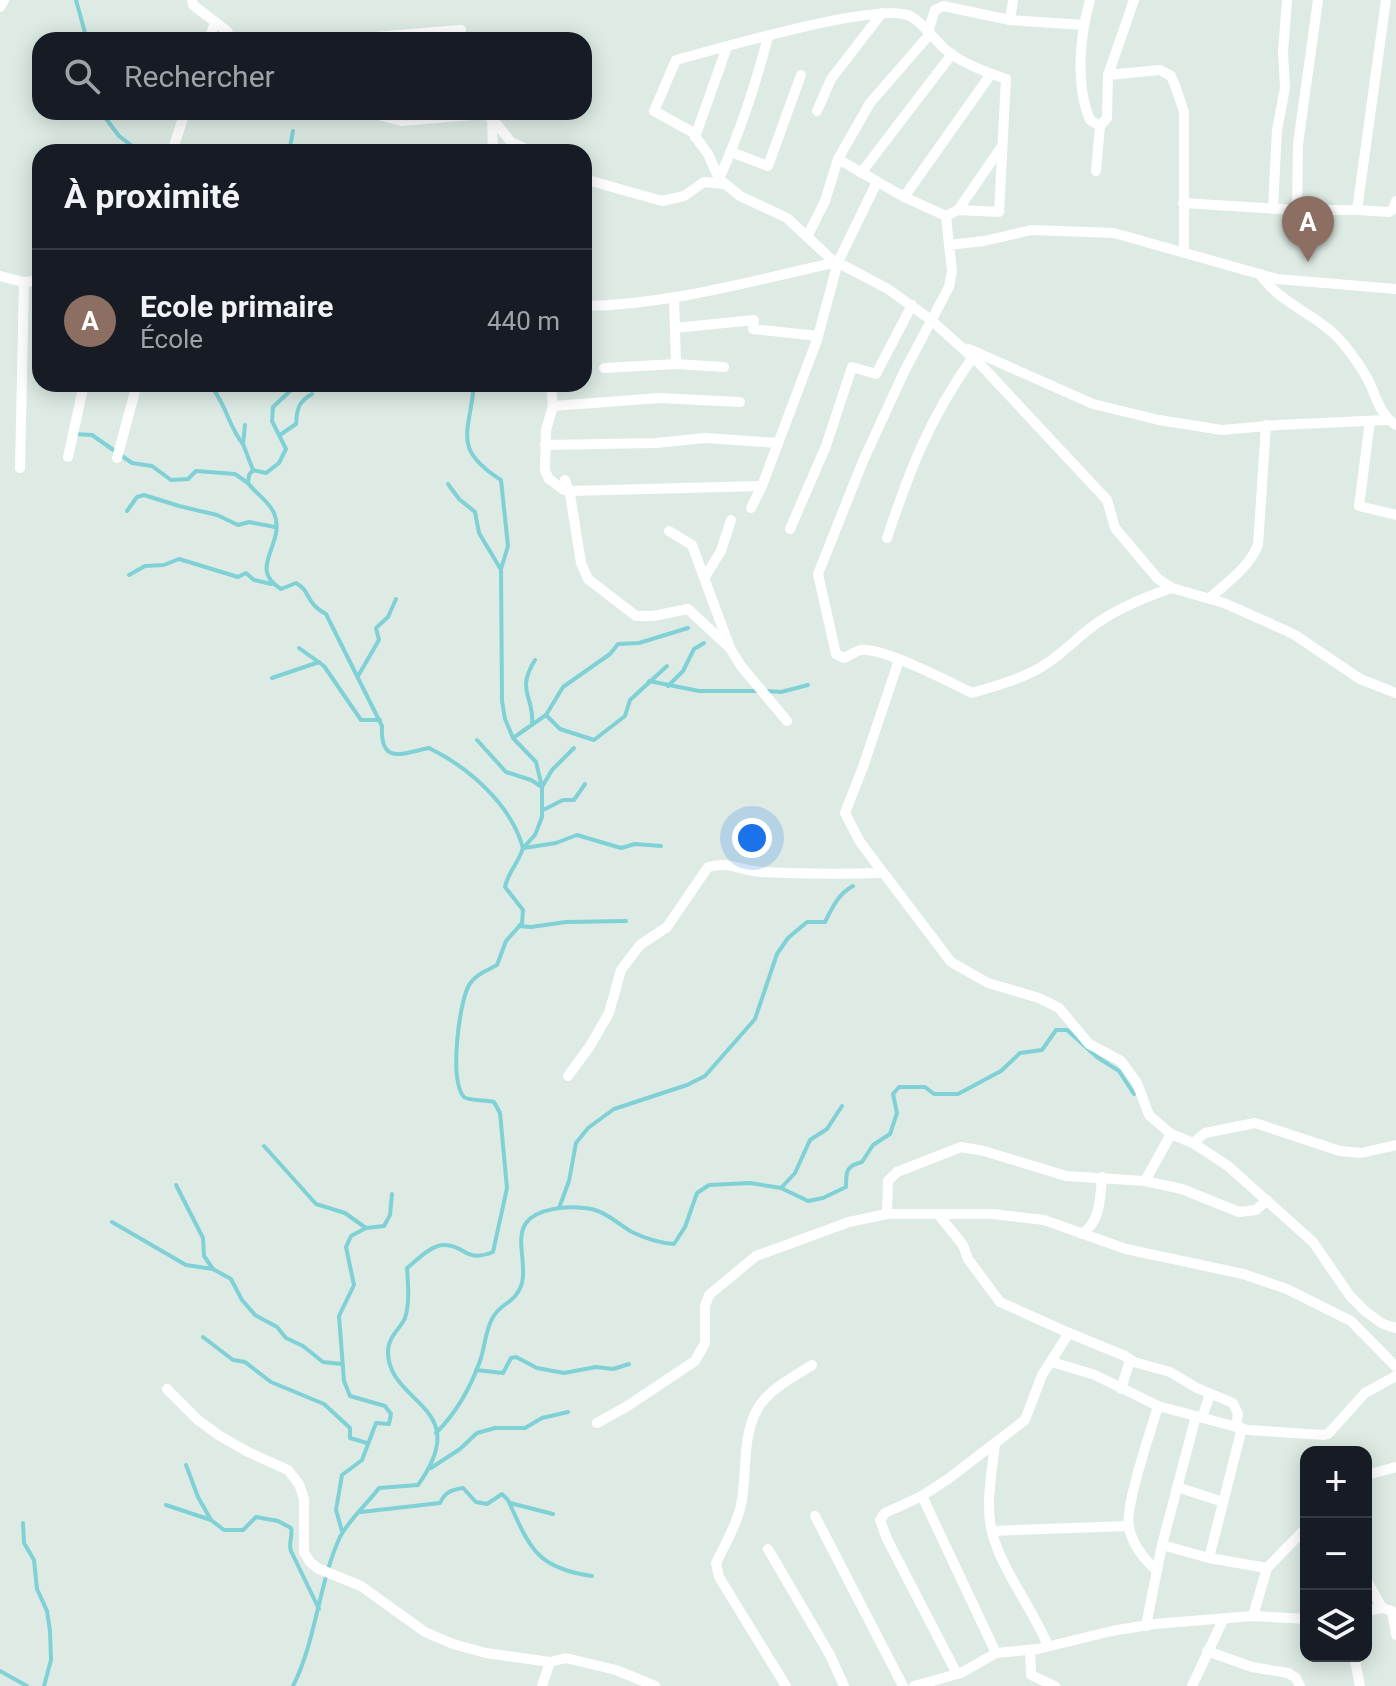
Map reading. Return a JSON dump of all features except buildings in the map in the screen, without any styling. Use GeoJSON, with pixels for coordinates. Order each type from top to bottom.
{"type":"FeatureCollection","features":[{"type":"Feature","properties":{"kind":"street"},"geometry":{"type":"LineString","coordinates":[[0,7],[4,0]]}},
{"type":"Feature","properties":{"kind":"street"},"geometry":{"type":"LineString","coordinates":[[192,0],[193,5],[227,32]]}},
{"type":"Feature","properties":{"kind":"street"},"geometry":{"type":"LineString","coordinates":[[1010,20],[1013,0]]}},
{"type":"Feature","properties":{"kind":"street"},"geometry":{"type":"LineString","coordinates":[[1090,0],[1084,25],[1082,86],[1090,120],[1100,126]]}},
{"type":"Feature","properties":{"kind":"street"},"geometry":{"type":"LineString","coordinates":[[1096,171],[1100,126],[1107,118],[1108,75],[1134,0]]}},
{"type":"Feature","properties":{"kind":"street"},"geometry":{"type":"LineString","coordinates":[[1273,209],[1276,144],[1285,88],[1283,52],[1287,0]]}},
{"type":"Feature","properties":{"kind":"street"},"geometry":{"type":"LineString","coordinates":[[1297,210],[1298,144],[1318,0]]}},
{"type":"Feature","properties":{"kind":"street"},"geometry":{"type":"LineString","coordinates":[[1357,210],[1378,38],[1387,0],[1396,6]]}},
{"type":"Feature","properties":{"kind":"street"},"geometry":{"type":"LineString","coordinates":[[807,237],[825,201],[838,159],[870,103],[929,33],[935,10],[943,6],[1010,20],[1084,25]]}},
{"type":"Feature","properties":{"kind":"street"},"geometry":{"type":"LineString","coordinates":[[817,111],[831,79],[882,13]]}},
{"type":"Feature","properties":{"kind":"street"},"geometry":{"type":"LineString","coordinates":[[958,210],[999,212],[1006,79],[952,54],[913,17],[901,13],[855,15],[676,60],[654,111],[692,132],[708,154],[721,181],[740,196],[787,218],[838,262],[912,305],[973,357],[1107,500],[1115,528],[1158,579],[1172,588],[1210,598],[1295,635],[1360,679],[1396,693]]}},
{"type":"Feature","properties":{"kind":"street"},"geometry":{"type":"LineString","coordinates":[[212,32],[215,22]]}},
{"type":"Feature","properties":{"kind":"street"},"geometry":{"type":"LineString","coordinates":[[436,32],[461,30]]}},
{"type":"Feature","properties":{"kind":"street"},"geometry":{"type":"LineString","coordinates":[[721,181],[752,98],[768,37]]}},
{"type":"Feature","properties":{"kind":"street"},"geometry":{"type":"LineString","coordinates":[[695,137],[727,47]]}},
{"type":"Feature","properties":{"kind":"street"},"geometry":{"type":"LineString","coordinates":[[861,173],[952,54]]}},
{"type":"Feature","properties":{"kind":"street"},"geometry":{"type":"LineString","coordinates":[[1108,75],[1160,70],[1171,76],[1184,112],[1184,253]]}},
{"type":"Feature","properties":{"kind":"street"},"geometry":{"type":"LineString","coordinates":[[904,197],[991,74]]}},
{"type":"Feature","properties":{"kind":"street"},"geometry":{"type":"LineString","coordinates":[[731,152],[768,166],[801,75]]}},
{"type":"Feature","properties":{"kind":"street"},"geometry":{"type":"LineString","coordinates":[[175,144],[182,120]]}},
{"type":"Feature","properties":{"kind":"street"},"geometry":{"type":"LineString","coordinates":[[492,120],[493,144]]}},
{"type":"Feature","properties":{"kind":"street"},"geometry":{"type":"LineString","coordinates":[[496,120],[515,144]]}},
{"type":"Feature","properties":{"kind":"street"},"geometry":{"type":"LineString","coordinates":[[946,216],[958,210],[1003,145]]}},
{"type":"Feature","properties":{"kind":"street"},"geometry":{"type":"LineString","coordinates":[[838,159],[904,197],[946,216]]}},
{"type":"Feature","properties":{"kind":"street"},"geometry":{"type":"LineString","coordinates":[[592,181],[662,201],[684,196],[704,182],[721,181]]}},
{"type":"Feature","properties":{"kind":"street"},"geometry":{"type":"LineString","coordinates":[[751,508],[818,336],[838,262],[877,182]]}},
{"type":"Feature","properties":{"kind":"street"},"geometry":{"type":"LineString","coordinates":[[1183,203],[1389,212],[1396,201]]}},
{"type":"Feature","properties":{"kind":"street"},"geometry":{"type":"LineString","coordinates":[[946,216],[952,271],[949,287],[863,461],[818,574],[836,654],[844,658],[862,650],[876,652],[972,693],[1047,664],[1092,626],[1149,596],[1172,588]]}},
{"type":"Feature","properties":{"kind":"street"},"geometry":{"type":"LineString","coordinates":[[949,245],[1031,230],[1125,235],[1260,274],[1305,283],[1396,289]]}},
{"type":"Feature","properties":{"kind":"street"},"geometry":{"type":"LineString","coordinates":[[592,306],[616,306],[674,297],[838,262]]}},
{"type":"Feature","properties":{"kind":"street"},"geometry":{"type":"LineString","coordinates":[[1260,274],[1269,288],[1307,312],[1344,344],[1392,423]]}},
{"type":"Feature","properties":{"kind":"street"},"geometry":{"type":"LineString","coordinates":[[0,276],[32,281]]}},
{"type":"Feature","properties":{"kind":"street"},"geometry":{"type":"LineString","coordinates":[[20,468],[24,282]]}},
{"type":"Feature","properties":{"kind":"street"},"geometry":{"type":"LineString","coordinates":[[674,297],[676,364]]}},
{"type":"Feature","properties":{"kind":"street"},"geometry":{"type":"LineString","coordinates":[[790,529],[826,446],[852,367],[876,374],[912,305]]}},
{"type":"Feature","properties":{"kind":"street"},"geometry":{"type":"LineString","coordinates":[[675,328],[754,320],[753,329],[818,336]]}},
{"type":"Feature","properties":{"kind":"street"},"geometry":{"type":"LineString","coordinates":[[956,343],[1093,404],[1117,411],[1222,430],[1266,425],[1392,423]]}},
{"type":"Feature","properties":{"kind":"street"},"geometry":{"type":"LineString","coordinates":[[887,538],[917,453],[935,415],[973,357]]}},
{"type":"Feature","properties":{"kind":"street"},"geometry":{"type":"LineString","coordinates":[[604,368],[676,364],[724,367]]}},
{"type":"Feature","properties":{"kind":"street"},"geometry":{"type":"LineString","coordinates":[[68,457],[82,392]]}},
{"type":"Feature","properties":{"kind":"street"},"geometry":{"type":"LineString","coordinates":[[117,458],[135,392]]}},
{"type":"Feature","properties":{"kind":"street"},"geometry":{"type":"LineString","coordinates":[[552,392],[553,406],[546,430],[545,471],[549,479],[566,487],[762,486]]}},
{"type":"Feature","properties":{"kind":"street"},"geometry":{"type":"LineString","coordinates":[[553,406],[660,398],[740,402]]}},
{"type":"Feature","properties":{"kind":"street"},"geometry":{"type":"LineString","coordinates":[[1370,421],[1359,506],[1396,515]]}},
{"type":"Feature","properties":{"kind":"street"},"geometry":{"type":"LineString","coordinates":[[1210,598],[1243,570],[1252,560],[1258,545],[1266,425]]}},
{"type":"Feature","properties":{"kind":"street"},"geometry":{"type":"LineString","coordinates":[[545,445],[656,443],[705,438],[778,443]]}},
{"type":"Feature","properties":{"kind":"street"},"geometry":{"type":"LineString","coordinates":[[566,487],[579,555],[588,579],[636,616],[688,609],[730,648]]}},
{"type":"Feature","properties":{"kind":"street"},"geometry":{"type":"LineString","coordinates":[[705,577],[721,551],[731,520]]}},
{"type":"Feature","properties":{"kind":"street"},"geometry":{"type":"LineString","coordinates":[[669,531],[692,545],[730,648],[741,666],[787,721]]}},
{"type":"Feature","properties":{"kind":"street"},"geometry":{"type":"LineString","coordinates":[[899,660],[845,813],[860,842],[883,873],[951,962],[988,983],[1039,998],[1059,1008],[1089,1044],[1121,1061],[1137,1083],[1145,1111],[1171,1134],[1193,1143],[1228,1166],[1313,1242],[1350,1296],[1366,1312],[1383,1324],[1396,1328]]}},
{"type":"Feature","properties":{"kind":"street"},"geometry":{"type":"LineString","coordinates":[[568,1076],[609,1013],[621,970],[640,945],[667,927],[708,867],[725,863],[751,871],[808,875],[883,873]]}},
{"type":"Feature","properties":{"kind":"street"},"geometry":{"type":"LineString","coordinates":[[1193,1143],[1205,1133],[1255,1123],[1340,1151],[1361,1153],[1396,1145]]}},
{"type":"Feature","properties":{"kind":"street"},"geometry":{"type":"LineString","coordinates":[[1145,1181],[1171,1134]]}},
{"type":"Feature","properties":{"kind":"street"},"geometry":{"type":"LineString","coordinates":[[887,1214],[888,1181],[897,1172],[961,1147],[1066,1176],[1145,1181],[1182,1189],[1239,1212],[1256,1210],[1267,1200]]}},
{"type":"Feature","properties":{"kind":"street"},"geometry":{"type":"LineString","coordinates":[[1082,1234],[1091,1228],[1096,1218],[1102,1177]]}},
{"type":"Feature","properties":{"kind":"street"},"geometry":{"type":"LineString","coordinates":[[597,1423],[695,1361],[705,1343],[705,1306],[709,1295],[756,1256],[849,1222],[887,1214],[993,1214],[1044,1220],[1126,1249],[1243,1274],[1287,1289],[1351,1321],[1396,1367]]}},
{"type":"Feature","properties":{"kind":"street"},"geometry":{"type":"LineString","coordinates":[[938,1214],[963,1245],[968,1259],[1000,1302],[1130,1360],[1170,1372],[1233,1403],[1239,1428],[1209,1558]]}},
{"type":"Feature","properties":{"kind":"street"},"geometry":{"type":"LineString","coordinates":[[1351,1321],[1366,1312]]}},
{"type":"Feature","properties":{"kind":"street"},"geometry":{"type":"LineString","coordinates":[[957,1674],[880,1520],[885,1513],[922,1496],[1025,1420],[1042,1375],[1069,1333]]}},
{"type":"Feature","properties":{"kind":"street"},"geometry":{"type":"LineString","coordinates":[[1121,1389],[1130,1360]]}},
{"type":"Feature","properties":{"kind":"street"},"geometry":{"type":"LineString","coordinates":[[1052,1362],[1095,1375],[1158,1406],[1239,1428],[1328,1434],[1365,1393],[1396,1376]]}},
{"type":"Feature","properties":{"kind":"street"},"geometry":{"type":"LineString","coordinates":[[786,1686],[719,1577],[716,1563],[740,1511],[745,1453],[758,1407],[767,1396],[812,1365]]}},
{"type":"Feature","properties":{"kind":"street"},"geometry":{"type":"LineString","coordinates":[[167,1389],[198,1420],[220,1436],[288,1470],[299,1484],[304,1499],[304,1552],[310,1562],[361,1586],[425,1632],[486,1653],[550,1662],[566,1658],[592,1664],[655,1686]]}},
{"type":"Feature","properties":{"kind":"street"},"geometry":{"type":"LineString","coordinates":[[1146,1626],[1156,1570],[1177,1487],[1199,1417],[1210,1394]]}},
{"type":"Feature","properties":{"kind":"street"},"geometry":{"type":"LineString","coordinates":[[1156,1570],[1143,1558],[1128,1526],[1133,1496],[1158,1406]]}},
{"type":"Feature","properties":{"kind":"street"},"geometry":{"type":"LineString","coordinates":[[995,1444],[990,1503],[992,1531],[1048,1646]]}},
{"type":"Feature","properties":{"kind":"street"},"geometry":{"type":"LineString","coordinates":[[1372,1473],[1396,1467]]}},
{"type":"Feature","properties":{"kind":"street"},"geometry":{"type":"LineString","coordinates":[[1177,1487],[1223,1502]]}},
{"type":"Feature","properties":{"kind":"street"},"geometry":{"type":"LineString","coordinates":[[922,1496],[996,1653]]}},
{"type":"Feature","properties":{"kind":"street"},"geometry":{"type":"LineString","coordinates":[[815,1516],[903,1686]]}},
{"type":"Feature","properties":{"kind":"street"},"geometry":{"type":"LineString","coordinates":[[992,1531],[1128,1526]]}},
{"type":"Feature","properties":{"kind":"street"},"geometry":{"type":"LineString","coordinates":[[1253,1616],[1267,1568],[1300,1534]]}},
{"type":"Feature","properties":{"kind":"street"},"geometry":{"type":"LineString","coordinates":[[1162,1545],[1209,1558],[1267,1568]]}},
{"type":"Feature","properties":{"kind":"street"},"geometry":{"type":"LineString","coordinates":[[768,1549],[830,1655],[844,1686]]}},
{"type":"Feature","properties":{"kind":"street"},"geometry":{"type":"LineString","coordinates":[[1372,1587],[1390,1610],[1396,1635]]}},
{"type":"Feature","properties":{"kind":"street"},"geometry":{"type":"LineString","coordinates":[[914,1686],[936,1683],[996,1653],[1030,1650],[1146,1626],[1253,1616],[1300,1619]]}},
{"type":"Feature","properties":{"kind":"street"},"geometry":{"type":"LineString","coordinates":[[1192,1686],[1223,1620]]}},
{"type":"Feature","properties":{"kind":"street"},"geometry":{"type":"LineString","coordinates":[[1030,1650],[1031,1675],[1055,1686]]}},
{"type":"Feature","properties":{"kind":"street"},"geometry":{"type":"LineString","coordinates":[[1207,1651],[1252,1667],[1288,1673],[1296,1678],[1300,1686]]}},
{"type":"Feature","properties":{"kind":"street"},"geometry":{"type":"LineString","coordinates":[[542,1686],[550,1662]]}},
{"type":"Feature","properties":{"kind":"street"},"geometry":{"type":"LineString","coordinates":[[1355,1662],[1360,1686]]}},
{"type":"Feature","properties":{"kind":"waterway"},"geometry":{"type":"LineString","coordinates":[[76,0],[85,32]]}},
{"type":"Feature","properties":{"kind":"waterway"},"geometry":{"type":"LineString","coordinates":[[107,120],[130,144]]}},
{"type":"Feature","properties":{"kind":"waterway"},"geometry":{"type":"LineString","coordinates":[[291,144],[293,131]]}},
{"type":"Feature","properties":{"kind":"waterway"},"geometry":{"type":"LineString","coordinates":[[215,392],[243,444]]}},
{"type":"Feature","properties":{"kind":"waterway"},"geometry":{"type":"LineString","coordinates":[[289,392],[273,407],[272,421],[286,449],[279,463],[266,473],[253,470],[248,483],[272,509],[277,524],[267,564],[271,581],[281,589],[296,583],[326,614],[382,726],[382,739],[389,752],[402,754],[429,748],[458,765],[473,776],[509,816],[523,848],[505,887],[523,910],[522,923],[506,941],[497,965],[477,976],[468,987],[461,1010],[457,1043],[457,1075],[464,1097],[494,1102],[500,1113],[507,1188],[493,1252],[477,1256],[452,1246],[440,1245],[407,1268],[407,1312],[388,1350],[391,1368],[400,1383],[433,1421],[438,1437],[433,1458],[418,1485],[379,1488],[340,1537],[307,1650],[293,1686]]}},
{"type":"Feature","properties":{"kind":"waterway"},"geometry":{"type":"LineString","coordinates":[[473,392],[467,438],[469,448],[485,469],[501,480],[508,546],[501,569],[502,701],[505,719],[513,738],[536,762],[542,787],[542,817],[535,835],[523,848]]}},
{"type":"Feature","properties":{"kind":"waterway"},"geometry":{"type":"LineString","coordinates":[[280,435],[296,424],[299,406],[312,394]]}},
{"type":"Feature","properties":{"kind":"waterway"},"geometry":{"type":"LineString","coordinates":[[245,425],[243,444],[253,470]]}},
{"type":"Feature","properties":{"kind":"waterway"},"geometry":{"type":"LineString","coordinates":[[75,434],[92,435],[132,463],[152,466],[171,480],[188,479],[196,471],[235,474],[248,483]]}},
{"type":"Feature","properties":{"kind":"waterway"},"geometry":{"type":"LineString","coordinates":[[448,484],[459,499],[475,512],[479,533],[500,568]]}},
{"type":"Feature","properties":{"kind":"waterway"},"geometry":{"type":"LineString","coordinates":[[127,511],[137,497],[144,495],[217,515],[238,525],[249,522],[275,527]]}},
{"type":"Feature","properties":{"kind":"waterway"},"geometry":{"type":"LineString","coordinates":[[129,575],[145,566],[164,565],[179,559],[238,577],[246,573],[254,580],[271,584]]}},
{"type":"Feature","properties":{"kind":"waterway"},"geometry":{"type":"LineString","coordinates":[[358,676],[379,640],[376,628],[388,617],[396,599]]}},
{"type":"Feature","properties":{"kind":"waterway"},"geometry":{"type":"LineString","coordinates":[[546,715],[563,687],[610,654],[618,644],[639,643],[688,628]]}},
{"type":"Feature","properties":{"kind":"waterway"},"geometry":{"type":"LineString","coordinates":[[668,686],[683,671],[694,649],[704,643]]}},
{"type":"Feature","properties":{"kind":"waterway"},"geometry":{"type":"LineString","coordinates":[[299,648],[324,666],[361,720],[380,720]]}},
{"type":"Feature","properties":{"kind":"waterway"},"geometry":{"type":"LineString","coordinates":[[532,725],[526,687],[535,660]]}},
{"type":"Feature","properties":{"kind":"waterway"},"geometry":{"type":"LineString","coordinates":[[272,678],[319,662]]}},
{"type":"Feature","properties":{"kind":"waterway"},"geometry":{"type":"LineString","coordinates":[[513,738],[546,715],[560,729],[594,740],[625,716],[630,700],[667,666]]}},
{"type":"Feature","properties":{"kind":"waterway"},"geometry":{"type":"LineString","coordinates":[[649,681],[699,691],[758,691]]}},
{"type":"Feature","properties":{"kind":"waterway"},"geometry":{"type":"LineString","coordinates":[[767,691],[781,692],[808,685]]}},
{"type":"Feature","properties":{"kind":"waterway"},"geometry":{"type":"LineString","coordinates":[[477,740],[506,772],[542,787],[552,770],[574,748]]}},
{"type":"Feature","properties":{"kind":"waterway"},"geometry":{"type":"LineString","coordinates":[[543,810],[563,800],[574,800],[585,784]]}},
{"type":"Feature","properties":{"kind":"waterway"},"geometry":{"type":"LineString","coordinates":[[524,848],[556,843],[577,835],[621,848],[635,844],[661,846]]}},
{"type":"Feature","properties":{"kind":"waterway"},"geometry":{"type":"LineString","coordinates":[[559,1208],[569,1181],[576,1143],[588,1128],[614,1109],[705,1076],[755,1019],[777,954],[788,938],[807,922],[825,922],[839,897],[853,886]]}},
{"type":"Feature","properties":{"kind":"waterway"},"geometry":{"type":"LineString","coordinates":[[519,926],[626,921]]}},
{"type":"Feature","properties":{"kind":"waterway"},"geometry":{"type":"LineString","coordinates":[[436,1433],[457,1408],[472,1381],[492,1319],[519,1290],[523,1276],[521,1236],[526,1223],[537,1214],[561,1208],[591,1209],[637,1234],[674,1244],[685,1227],[697,1193],[709,1185],[750,1183],[781,1188],[808,1201],[823,1198],[846,1187],[850,1167],[862,1162],[873,1145],[890,1134],[897,1113],[893,1094],[899,1087],[925,1087],[934,1094],[958,1094],[1001,1071],[1020,1053],[1042,1050],[1056,1030],[1067,1030],[1097,1057],[1119,1071],[1134,1094]]}},
{"type":"Feature","properties":{"kind":"waterway"},"geometry":{"type":"LineString","coordinates":[[781,1188],[795,1173],[810,1140],[827,1129],[842,1106]]}},
{"type":"Feature","properties":{"kind":"waterway"},"geometry":{"type":"LineString","coordinates":[[264,1146],[316,1204],[345,1213],[366,1228],[351,1236],[346,1247],[354,1285],[339,1316],[344,1381],[350,1396],[385,1406],[391,1414],[389,1424],[376,1423],[362,1460],[342,1475],[336,1510],[342,1531]]}},
{"type":"Feature","properties":{"kind":"waterway"},"geometry":{"type":"LineString","coordinates":[[176,1185],[203,1238],[204,1256],[213,1269]]}},
{"type":"Feature","properties":{"kind":"waterway"},"geometry":{"type":"LineString","coordinates":[[366,1228],[384,1226],[390,1215],[392,1194]]}},
{"type":"Feature","properties":{"kind":"waterway"},"geometry":{"type":"LineString","coordinates":[[112,1222],[186,1265],[213,1269],[231,1279],[242,1300],[255,1315],[277,1327],[286,1338],[303,1346],[323,1362],[342,1364]]}},
{"type":"Feature","properties":{"kind":"waterway"},"geometry":{"type":"LineString","coordinates":[[203,1337],[233,1360],[245,1362],[271,1382],[324,1404],[350,1428],[350,1438],[367,1443]]}},
{"type":"Feature","properties":{"kind":"waterway"},"geometry":{"type":"LineString","coordinates":[[476,1370],[503,1373],[511,1358],[516,1357],[537,1368],[564,1373],[596,1367],[613,1369],[629,1364]]}},
{"type":"Feature","properties":{"kind":"waterway"},"geometry":{"type":"LineString","coordinates":[[431,1468],[460,1449],[477,1433],[495,1428],[525,1428],[542,1418],[568,1412]]}},
{"type":"Feature","properties":{"kind":"waterway"},"geometry":{"type":"LineString","coordinates":[[186,1465],[211,1520]]}},
{"type":"Feature","properties":{"kind":"waterway"},"geometry":{"type":"LineString","coordinates":[[361,1512],[440,1503],[449,1492],[463,1488],[476,1502],[487,1504],[502,1494],[537,1553],[558,1568],[592,1576]]}},
{"type":"Feature","properties":{"kind":"waterway"},"geometry":{"type":"LineString","coordinates":[[510,1503],[553,1514]]}},
{"type":"Feature","properties":{"kind":"waterway"},"geometry":{"type":"LineString","coordinates":[[166,1505],[211,1520],[224,1530],[243,1530],[256,1517],[278,1521],[291,1528],[291,1551],[319,1609]]}},
{"type":"Feature","properties":{"kind":"waterway"},"geometry":{"type":"LineString","coordinates":[[23,1523],[24,1543],[34,1560],[37,1589],[47,1611],[50,1631],[51,1660],[44,1686]]}},
{"type":"Feature","properties":{"kind":"waterway"},"geometry":{"type":"LineString","coordinates":[[0,1671],[27,1686]]}},
{"type":"Feature","properties":{"kind":"place","name":"Ecole primaire"},"geometry":{"type":"Point","coordinates":[1308,262]}}]}
